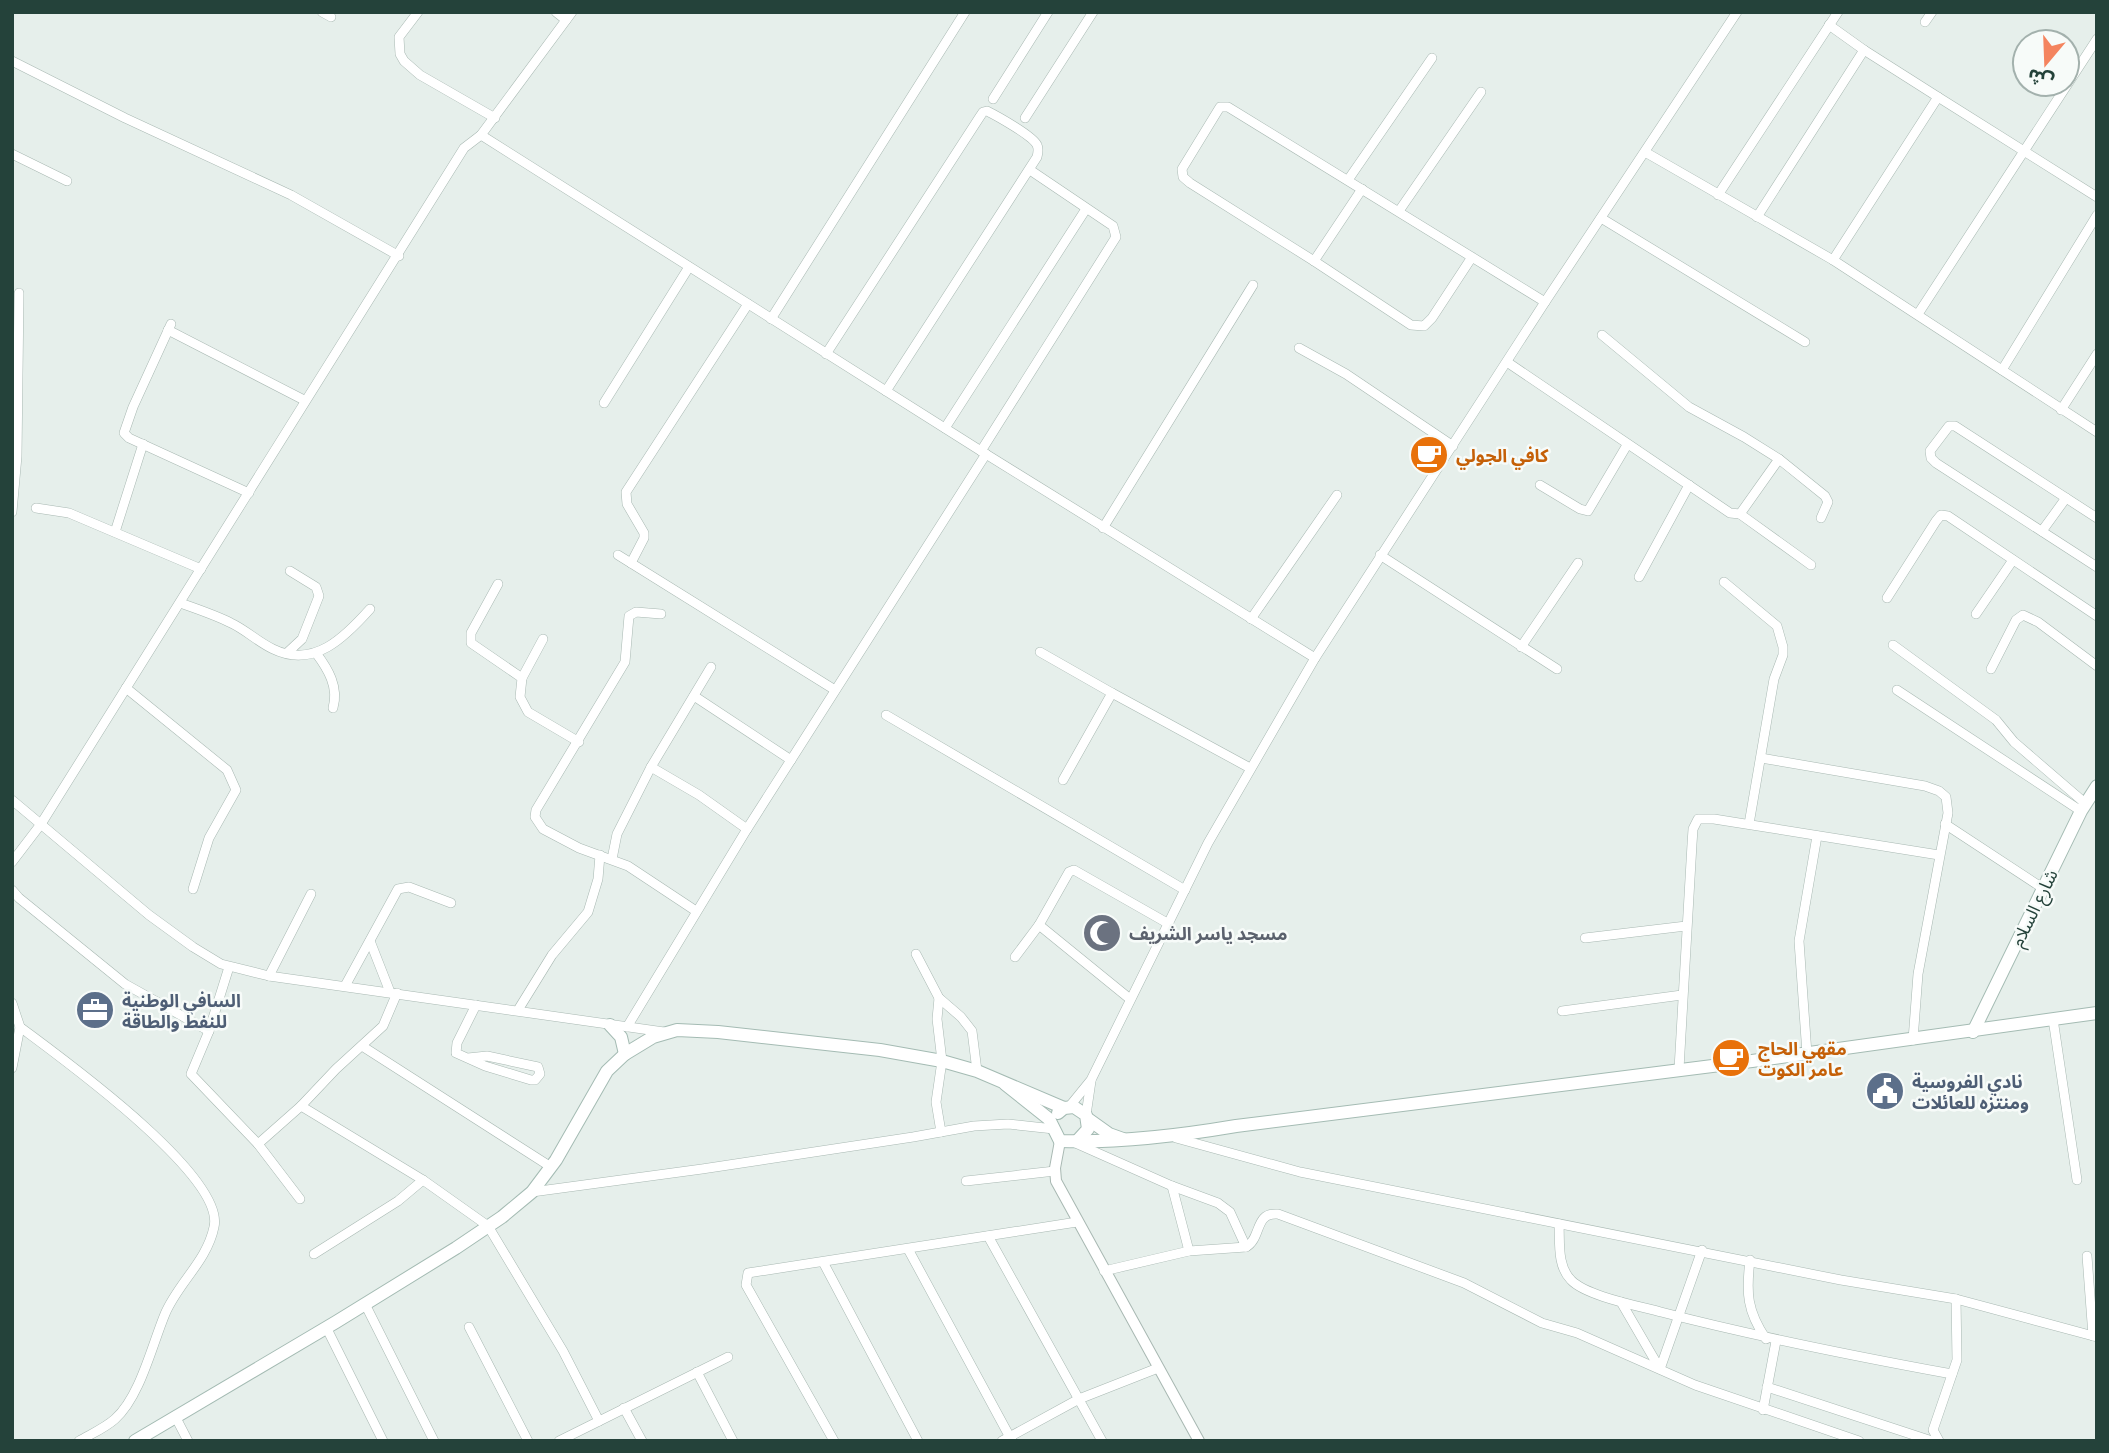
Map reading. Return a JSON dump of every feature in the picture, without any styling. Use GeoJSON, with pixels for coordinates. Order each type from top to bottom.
{"type":"FeatureCollection","features":[{"type":"Feature","properties":{"kind":"main road","name":"شارع السلام"},"geometry":{"type":"LineString","coordinates":[[1973,1032],[2084,808],[2096,790]]}},
{"type":"Feature","properties":{"kind":"main road"},"geometry":{"type":"LineString","coordinates":[[1005,1084],[1036,1106],[1064,1135],[1110,1143],[1807,1054],[2097,1013]]}},
{"type":"Feature","properties":{"kind":"main road"},"geometry":{"type":"LineString","coordinates":[[610,1025],[621,1037],[625,1054]]}},
{"type":"Feature","properties":{"kind":"main road"},"geometry":{"type":"LineString","coordinates":[[135,1441],[365,1304],[488,1226],[532,1192],[551,1167],[601,1081],[625,1054],[666,1032],[688,1030],[731,1033],[942,1060],[977,1071],[1066,1107],[1079,1108],[1109,1135],[1130,1141]]}},
{"type":"Feature","properties":{"kind":"main road"},"geometry":{"type":"LineString","coordinates":[[1064,1135],[1056,1114],[1066,1107]]}},
{"type":"Feature","properties":{"kind":"main road"},"geometry":{"type":"LineString","coordinates":[[1064,1135],[1086,1134],[1087,1117]]}},
{"type":"Feature","properties":{"kind":"street"},"geometry":{"type":"LineString","coordinates":[[418,12],[399,37],[400,54],[404,61],[421,75],[495,118]]}},
{"type":"Feature","properties":{"kind":"street"},"geometry":{"type":"LineString","coordinates":[[12,862],[41,824],[464,148],[481,135],[495,118],[569,16],[556,12]]}},
{"type":"Feature","properties":{"kind":"street"},"geometry":{"type":"LineString","coordinates":[[771,320],[965,12]]}},
{"type":"Feature","properties":{"kind":"street"},"geometry":{"type":"LineString","coordinates":[[993,99],[1048,12]]}},
{"type":"Feature","properties":{"kind":"street"},"geometry":{"type":"LineString","coordinates":[[1025,118],[1093,12]]}},
{"type":"Feature","properties":{"kind":"street"},"geometry":{"type":"LineString","coordinates":[[1066,1107],[1091,1080],[1208,843],[1315,658],[1545,302],[1737,12]]}},
{"type":"Feature","properties":{"kind":"street"},"geometry":{"type":"LineString","coordinates":[[1718,195],[1838,12]]}},
{"type":"Feature","properties":{"kind":"street"},"geometry":{"type":"LineString","coordinates":[[1925,22],[1932,12]]}},
{"type":"Feature","properties":{"kind":"street"},"geometry":{"type":"LineString","coordinates":[[1829,25],[1864,50],[2097,197]]}},
{"type":"Feature","properties":{"kind":"street"},"geometry":{"type":"LineString","coordinates":[[1918,314],[2097,39]]}},
{"type":"Feature","properties":{"kind":"street"},"geometry":{"type":"LineString","coordinates":[[1757,217],[1864,50]]}},
{"type":"Feature","properties":{"kind":"street"},"geometry":{"type":"LineString","coordinates":[[1348,180],[1432,58]]}},
{"type":"Feature","properties":{"kind":"street"},"geometry":{"type":"LineString","coordinates":[[12,61],[125,118],[291,195],[398,256]]}},
{"type":"Feature","properties":{"kind":"street"},"geometry":{"type":"LineString","coordinates":[[1399,211],[1481,92]]}},
{"type":"Feature","properties":{"kind":"street"},"geometry":{"type":"LineString","coordinates":[[1833,260],[1938,97]]}},
{"type":"Feature","properties":{"kind":"street"},"geometry":{"type":"LineString","coordinates":[[1472,257],[1432,318],[1424,326],[1416,327],[1401,320],[1314,261],[1190,183],[1183,177],[1184,162],[1220,107],[1228,107],[1399,211],[1545,302]]}},
{"type":"Feature","properties":{"kind":"street"},"geometry":{"type":"LineString","coordinates":[[826,354],[983,112],[997,116],[1037,144],[1038,153],[1030,170],[886,391]]}},
{"type":"Feature","properties":{"kind":"street"},"geometry":{"type":"LineString","coordinates":[[481,135],[983,453],[1315,658]]}},
{"type":"Feature","properties":{"kind":"street"},"geometry":{"type":"LineString","coordinates":[[1645,152],[1833,260],[2097,432]]}},
{"type":"Feature","properties":{"kind":"street"},"geometry":{"type":"LineString","coordinates":[[12,154],[67,181]]}},
{"type":"Feature","properties":{"kind":"street"},"geometry":{"type":"LineString","coordinates":[[626,1027],[1114,242],[1113,226],[1030,170]]}},
{"type":"Feature","properties":{"kind":"street"},"geometry":{"type":"LineString","coordinates":[[1314,261],[1363,189]]}},
{"type":"Feature","properties":{"kind":"street"},"geometry":{"type":"LineString","coordinates":[[945,428],[1086,209]]}},
{"type":"Feature","properties":{"kind":"street"},"geometry":{"type":"LineString","coordinates":[[2002,370],[2097,215]]}},
{"type":"Feature","properties":{"kind":"street"},"geometry":{"type":"LineString","coordinates":[[1601,218],[1805,342]]}},
{"type":"Feature","properties":{"kind":"street"},"geometry":{"type":"LineString","coordinates":[[604,403],[689,267]]}},
{"type":"Feature","properties":{"kind":"street"},"geometry":{"type":"LineString","coordinates":[[1103,528],[1253,285]]}},
{"type":"Feature","properties":{"kind":"street"},"geometry":{"type":"LineString","coordinates":[[12,512],[17,456],[19,293]]}},
{"type":"Feature","properties":{"kind":"street"},"geometry":{"type":"LineString","coordinates":[[631,563],[644,533],[627,504],[626,492],[748,304]]}},
{"type":"Feature","properties":{"kind":"street"},"geometry":{"type":"LineString","coordinates":[[249,493],[129,438],[124,430],[170,327],[304,400]]}},
{"type":"Feature","properties":{"kind":"street"},"geometry":{"type":"LineString","coordinates":[[1602,335],[1689,407],[1779,459],[1825,496],[1828,502],[1821,518]]}},
{"type":"Feature","properties":{"kind":"street"},"geometry":{"type":"LineString","coordinates":[[1299,348],[1346,374],[1453,446]]}},
{"type":"Feature","properties":{"kind":"street"},"geometry":{"type":"LineString","coordinates":[[2062,410],[2097,354]]}},
{"type":"Feature","properties":{"kind":"street"},"geometry":{"type":"LineString","coordinates":[[1507,362],[1730,513],[1740,514],[1811,565]]}},
{"type":"Feature","properties":{"kind":"street"},"geometry":{"type":"LineString","coordinates":[[2097,518],[1955,426],[1949,426],[1932,446],[1931,458],[1936,463],[2097,568]]}},
{"type":"Feature","properties":{"kind":"street"},"geometry":{"type":"LineString","coordinates":[[115,532],[143,444]]}},
{"type":"Feature","properties":{"kind":"street"},"geometry":{"type":"LineString","coordinates":[[1540,485],[1588,511],[1627,445]]}},
{"type":"Feature","properties":{"kind":"street"},"geometry":{"type":"LineString","coordinates":[[1740,514],[1779,459]]}},
{"type":"Feature","properties":{"kind":"street"},"geometry":{"type":"LineString","coordinates":[[1639,577],[1689,485]]}},
{"type":"Feature","properties":{"kind":"street"},"geometry":{"type":"LineString","coordinates":[[1251,619],[1337,495]]}},
{"type":"Feature","properties":{"kind":"street"},"geometry":{"type":"LineString","coordinates":[[2042,531],[2066,498]]}},
{"type":"Feature","properties":{"kind":"street"},"geometry":{"type":"LineString","coordinates":[[36,508],[69,513],[201,569]]}},
{"type":"Feature","properties":{"kind":"street"},"geometry":{"type":"LineString","coordinates":[[1887,598],[1941,515],[1948,516],[2097,616]]}},
{"type":"Feature","properties":{"kind":"street"},"geometry":{"type":"LineString","coordinates":[[618,555],[835,690]]}},
{"type":"Feature","properties":{"kind":"street"},"geometry":{"type":"LineString","coordinates":[[1380,555],[1557,669]]}},
{"type":"Feature","properties":{"kind":"street"},"geometry":{"type":"LineString","coordinates":[[1976,614],[2013,560]]}},
{"type":"Feature","properties":{"kind":"street"},"geometry":{"type":"LineString","coordinates":[[1521,647],[1578,563]]}},
{"type":"Feature","properties":{"kind":"street"},"geometry":{"type":"LineString","coordinates":[[287,653],[302,639],[319,596],[316,587],[290,571]]}},
{"type":"Feature","properties":{"kind":"street"},"geometry":{"type":"LineString","coordinates":[[1724,582],[1777,626],[1783,647],[1783,655],[1774,679],[1749,824]]}},
{"type":"Feature","properties":{"kind":"street"},"geometry":{"type":"LineString","coordinates":[[498,584],[470,639],[476,647],[522,678]]}},
{"type":"Feature","properties":{"kind":"street"},"geometry":{"type":"LineString","coordinates":[[180,603],[231,622],[274,650],[287,653],[316,653],[347,635],[370,609]]}},
{"type":"Feature","properties":{"kind":"street"},"geometry":{"type":"LineString","coordinates":[[660,614],[636,612],[629,616],[625,662],[536,810],[535,817],[543,829],[579,848],[612,859],[638,872],[696,911]]}},
{"type":"Feature","properties":{"kind":"street"},"geometry":{"type":"LineString","coordinates":[[1991,669],[2016,621],[2022,615],[2038,622],[2097,666]]}},
{"type":"Feature","properties":{"kind":"street"},"geometry":{"type":"LineString","coordinates":[[543,639],[522,678],[520,697],[528,712],[579,742]]}},
{"type":"Feature","properties":{"kind":"street"},"geometry":{"type":"LineString","coordinates":[[1893,645],[1983,709],[2084,808]]}},
{"type":"Feature","properties":{"kind":"street"},"geometry":{"type":"LineString","coordinates":[[1041,652],[1250,768]]}},
{"type":"Feature","properties":{"kind":"street"},"geometry":{"type":"LineString","coordinates":[[316,653],[327,669],[334,687],[333,708]]}},
{"type":"Feature","properties":{"kind":"street"},"geometry":{"type":"LineString","coordinates":[[612,859],[618,834],[651,767],[711,667]]}},
{"type":"Feature","properties":{"kind":"street"},"geometry":{"type":"LineString","coordinates":[[126,688],[227,770],[236,790],[209,838],[193,889]]}},
{"type":"Feature","properties":{"kind":"street"},"geometry":{"type":"LineString","coordinates":[[1897,690],[2084,808]]}},
{"type":"Feature","properties":{"kind":"street"},"geometry":{"type":"LineString","coordinates":[[1063,780],[1112,693]]}},
{"type":"Feature","properties":{"kind":"street"},"geometry":{"type":"LineString","coordinates":[[694,695],[791,760]]}},
{"type":"Feature","properties":{"kind":"street"},"geometry":{"type":"LineString","coordinates":[[886,715],[1185,890]]}},
{"type":"Feature","properties":{"kind":"street"},"geometry":{"type":"LineString","coordinates":[[1761,758],[1908,782],[1932,788],[1943,794],[1947,801],[1948,813],[1919,974],[1913,1040]]}},
{"type":"Feature","properties":{"kind":"street"},"geometry":{"type":"LineString","coordinates":[[651,767],[699,795],[747,829]]}},
{"type":"Feature","properties":{"kind":"street"},"geometry":{"type":"LineString","coordinates":[[12,800],[149,915],[193,947],[229,967],[269,976],[666,1032]]}},
{"type":"Feature","properties":{"kind":"street"},"geometry":{"type":"LineString","coordinates":[[1679,1069],[1686,926],[1694,824],[1698,819],[1749,824],[1939,855]]}},
{"type":"Feature","properties":{"kind":"street"},"geometry":{"type":"LineString","coordinates":[[1945,824],[2044,889]]}},
{"type":"Feature","properties":{"kind":"street"},"geometry":{"type":"LineString","coordinates":[[1807,1054],[1799,941],[1817,836]]}},
{"type":"Feature","properties":{"kind":"street"},"geometry":{"type":"LineString","coordinates":[[518,1010],[552,955],[588,912],[598,879],[600,855]]}},
{"type":"Feature","properties":{"kind":"street"},"geometry":{"type":"LineString","coordinates":[[1015,957],[1038,925],[1069,872],[1074,870],[1169,924]]}},
{"type":"Feature","properties":{"kind":"street"},"geometry":{"type":"LineString","coordinates":[[345,986],[401,887],[410,887],[451,903]]}},
{"type":"Feature","properties":{"kind":"street"},"geometry":{"type":"LineString","coordinates":[[12,890],[125,984],[209,1031]]}},
{"type":"Feature","properties":{"kind":"street"},"geometry":{"type":"LineString","coordinates":[[269,976],[311,894]]}},
{"type":"Feature","properties":{"kind":"street"},"geometry":{"type":"LineString","coordinates":[[1038,925],[1130,999]]}},
{"type":"Feature","properties":{"kind":"street"},"geometry":{"type":"LineString","coordinates":[[1585,938],[1686,926]]}},
{"type":"Feature","properties":{"kind":"street"},"geometry":{"type":"LineString","coordinates":[[258,1144],[383,1026],[394,992],[370,941]]}},
{"type":"Feature","properties":{"kind":"street"},"geometry":{"type":"LineString","coordinates":[[916,954],[939,998],[961,1017],[972,1031],[977,1071]]}},
{"type":"Feature","properties":{"kind":"street"},"geometry":{"type":"LineString","coordinates":[[229,967],[209,1031],[192,1069],[192,1077],[258,1144],[300,1199]]}},
{"type":"Feature","properties":{"kind":"street"},"geometry":{"type":"LineString","coordinates":[[1562,1011],[1682,995]]}},
{"type":"Feature","properties":{"kind":"street"},"geometry":{"type":"LineString","coordinates":[[939,998],[937,1018],[942,1060],[936,1102],[941,1132]]}},
{"type":"Feature","properties":{"kind":"street"},"geometry":{"type":"LineString","coordinates":[[12,1003],[20,1027],[12,1068]]}},
{"type":"Feature","properties":{"kind":"street"},"geometry":{"type":"LineString","coordinates":[[468,1058],[487,1056],[538,1067],[540,1074],[535,1080],[531,1080],[485,1066],[456,1053],[455,1049],[477,1005]]}},
{"type":"Feature","properties":{"kind":"street"},"geometry":{"type":"LineString","coordinates":[[2053,1019],[2077,1180]]}},
{"type":"Feature","properties":{"kind":"street"},"geometry":{"type":"LineString","coordinates":[[20,1027],[131,1114],[202,1185],[215,1211],[215,1226],[205,1253],[166,1312],[145,1370],[123,1411],[102,1429],[79,1441]]}},
{"type":"Feature","properties":{"kind":"street"},"geometry":{"type":"LineString","coordinates":[[362,1046],[551,1167]]}},
{"type":"Feature","properties":{"kind":"street"},"geometry":{"type":"LineString","coordinates":[[1087,1117],[1091,1080]]}},
{"type":"Feature","properties":{"kind":"street"},"geometry":{"type":"LineString","coordinates":[[301,1106],[423,1180],[488,1226],[563,1351],[599,1421]]}},
{"type":"Feature","properties":{"kind":"street"},"geometry":{"type":"LineString","coordinates":[[532,1192],[728,1166],[997,1124],[1064,1135],[1172,1186],[1218,1203],[1230,1212],[1246,1247]]}},
{"type":"Feature","properties":{"kind":"street"},"geometry":{"type":"LineString","coordinates":[[1064,1135],[1055,1171],[1056,1181],[1199,1441]]}},
{"type":"Feature","properties":{"kind":"street"},"geometry":{"type":"LineString","coordinates":[[1172,1137],[1300,1172],[1841,1280],[1956,1299],[2095,1337],[2087,1256]]}},
{"type":"Feature","properties":{"kind":"street"},"geometry":{"type":"LineString","coordinates":[[966,1181],[1055,1171]]}},
{"type":"Feature","properties":{"kind":"street"},"geometry":{"type":"LineString","coordinates":[[314,1254],[398,1201],[423,1180]]}},
{"type":"Feature","properties":{"kind":"street"},"geometry":{"type":"LineString","coordinates":[[1172,1186],[1189,1251]]}},
{"type":"Feature","properties":{"kind":"street"},"geometry":{"type":"LineString","coordinates":[[1104,1271],[1189,1251],[1246,1247],[1252,1244],[1261,1219],[1273,1214],[1294,1219],[1464,1283],[1542,1323],[1577,1333],[1695,1385],[1859,1441]]}},
{"type":"Feature","properties":{"kind":"street"},"geometry":{"type":"LineString","coordinates":[[834,1441],[746,1285],[748,1273],[1077,1222]]}},
{"type":"Feature","properties":{"kind":"street"},"geometry":{"type":"LineString","coordinates":[[1559,1224],[1562,1267],[1572,1281],[1584,1289],[1621,1302],[1771,1340],[1952,1374]]}},
{"type":"Feature","properties":{"kind":"street"},"geometry":{"type":"LineString","coordinates":[[988,1236],[1102,1441]]}},
{"type":"Feature","properties":{"kind":"street"},"geometry":{"type":"LineString","coordinates":[[908,1249],[1008,1439],[1079,1399],[1158,1368]]}},
{"type":"Feature","properties":{"kind":"street"},"geometry":{"type":"LineString","coordinates":[[1660,1369],[1702,1251]]}},
{"type":"Feature","properties":{"kind":"street"},"geometry":{"type":"LineString","coordinates":[[1749,1260],[1748,1303],[1754,1321],[1771,1340],[1763,1410]]}},
{"type":"Feature","properties":{"kind":"street"},"geometry":{"type":"LineString","coordinates":[[822,1262],[918,1441]]}},
{"type":"Feature","properties":{"kind":"street"},"geometry":{"type":"LineString","coordinates":[[1939,1441],[1934,1430],[1957,1360],[1956,1299]]}},
{"type":"Feature","properties":{"kind":"street"},"geometry":{"type":"LineString","coordinates":[[1621,1302],[1660,1369]]}},
{"type":"Feature","properties":{"kind":"street"},"geometry":{"type":"LineString","coordinates":[[365,1304],[434,1441]]}},
{"type":"Feature","properties":{"kind":"street"},"geometry":{"type":"LineString","coordinates":[[326,1327],[383,1441]]}},
{"type":"Feature","properties":{"kind":"street"},"geometry":{"type":"LineString","coordinates":[[469,1327],[527,1441]]}},
{"type":"Feature","properties":{"kind":"street"},"geometry":{"type":"LineString","coordinates":[[559,1441],[728,1357]]}},
{"type":"Feature","properties":{"kind":"street"},"geometry":{"type":"LineString","coordinates":[[697,1372],[733,1441]]}},
{"type":"Feature","properties":{"kind":"street"},"geometry":{"type":"LineString","coordinates":[[1767,1387],[1932,1441]]}},
{"type":"Feature","properties":{"kind":"street"},"geometry":{"type":"LineString","coordinates":[[624,1408],[642,1441]]}},
{"type":"Feature","properties":{"kind":"street"},"geometry":{"type":"LineString","coordinates":[[175,1416],[188,1441]]}},
{"type":"Feature","properties":{"kind":"place","name":"كافي الجولي"},"geometry":{"type":"Point","coordinates":[1429,455]}},
{"type":"Feature","properties":{"kind":"place","name":"مسجد ياسر الشريف"},"geometry":{"type":"Point","coordinates":[1102,933]}},
{"type":"Feature","properties":{"kind":"place","name":"السافي الوطنية للنفط والطاقة"},"geometry":{"type":"Point","coordinates":[95,1010]}},
{"type":"Feature","properties":{"kind":"place","name":"مقهي الحاج عامر الكوت"},"geometry":{"type":"Point","coordinates":[1731,1058]}},
{"type":"Feature","properties":{"kind":"place","name":"نادي الفروسية ومنتزه للعائلات"},"geometry":{"type":"Point","coordinates":[1885,1091]}}]}
